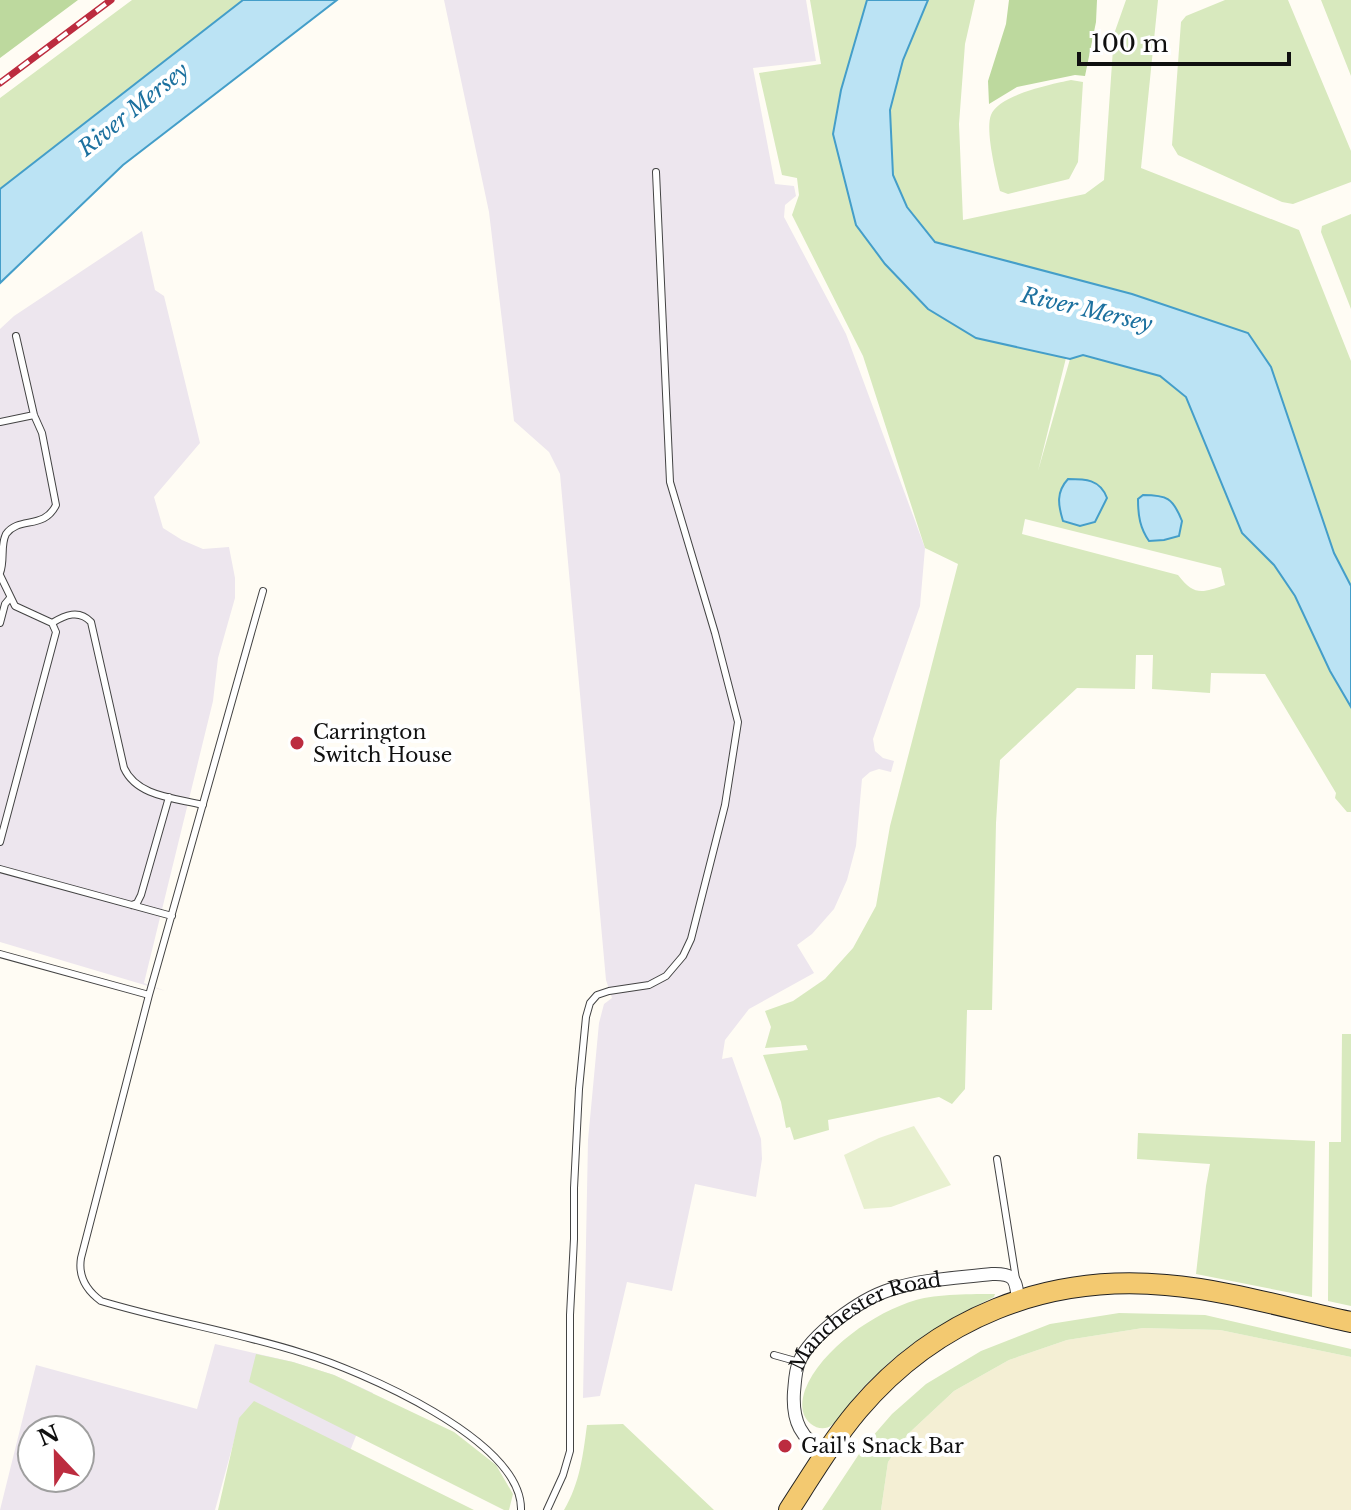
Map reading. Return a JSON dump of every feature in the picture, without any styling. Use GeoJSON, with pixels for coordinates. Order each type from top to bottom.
{"type":"FeatureCollection","features":[{"type":"Feature","properties":{"kind":"main road","name":"Manchester Road"},"geometry":{"type":"LineString","coordinates":[[789,1510],[859,1410],[899,1369],[958,1327],[999,1307],[1017,1291],[1039,1293],[1088,1285],[1166,1285],[1221,1293],[1351,1322]]}},
{"type":"Feature","properties":{"kind":"street","name":"Manchester Road"},"geometry":{"type":"LineString","coordinates":[[826,1454],[803,1434],[795,1417],[795,1379],[799,1362],[825,1330],[848,1311],[887,1290],[918,1283],[1004,1273],[1011,1276],[1017,1291]]}},
{"type":"Feature","properties":{"kind":"lane"},"geometry":{"type":"LineString","coordinates":[[547,1510],[570,1451],[574,1188],[586,1017],[590,1003],[597,995],[649,985],[666,976],[683,956],[691,939],[725,805],[738,722],[670,482],[656,172]]}},
{"type":"Feature","properties":{"kind":"lane"},"geometry":{"type":"LineString","coordinates":[[0,842],[56,638],[52,623],[15,606],[0,574],[3,565],[1,548],[6,533],[18,525],[46,518],[56,505],[42,433],[34,415],[16,336]]}},
{"type":"Feature","properties":{"kind":"lane"},"geometry":{"type":"LineString","coordinates":[[0,422],[34,415]]}},
{"type":"Feature","properties":{"kind":"lane"},"geometry":{"type":"LineString","coordinates":[[263,591],[149,995],[81,1258],[81,1274],[88,1289],[101,1301],[302,1353],[356,1373],[401,1395],[461,1428],[483,1446],[511,1477],[521,1501],[521,1510]]}},
{"type":"Feature","properties":{"kind":"lane"},"geometry":{"type":"LineString","coordinates":[[0,623],[5,604],[10,598]]}},
{"type":"Feature","properties":{"kind":"lane"},"geometry":{"type":"LineString","coordinates":[[52,623],[78,614],[91,622],[128,776],[144,790],[203,805]]}},
{"type":"Feature","properties":{"kind":"lane"},"geometry":{"type":"LineString","coordinates":[[132,905],[141,895],[169,797]]}},
{"type":"Feature","properties":{"kind":"lane"},"geometry":{"type":"LineString","coordinates":[[0,869],[172,916]]}},
{"type":"Feature","properties":{"kind":"lane"},"geometry":{"type":"LineString","coordinates":[[0,954],[149,995]]}},
{"type":"Feature","properties":{"kind":"lane"},"geometry":{"type":"LineString","coordinates":[[997,1159],[1017,1273],[1017,1291]]}},
{"type":"Feature","properties":{"kind":"lane"},"geometry":{"type":"LineString","coordinates":[[774,1355],[799,1362]]}},
{"type":"Feature","properties":{"kind":"shaded area"},"geometry":{"type":"Polygon","coordinates":[[[444,0],[806,0],[816,61],[753,68],[775,184],[794,186],[796,196],[785,205],[784,217],[846,334],[925,548],[920,606],[873,739],[875,751],[883,758],[894,761],[891,772],[879,769],[862,779],[856,846],[847,880],[834,909],[812,934],[797,945],[814,973],[749,1009],[725,1040],[722,1059],[732,1057],[761,1139],[762,1159],[756,1197],[695,1184],[672,1291],[627,1282],[600,1396],[583,1398],[588,1140],[599,1023],[604,1004],[612,998],[606,980],[560,474],[549,452],[514,421],[489,212],[444,0]]]}},
{"type":"Feature","properties":{"kind":"shaded area"},"geometry":{"type":"Polygon","coordinates":[[[142,231],[155,290],[164,296],[200,443],[154,497],[163,528],[203,549],[229,547],[235,578],[235,598],[218,658],[213,701],[144,983],[165,991],[0,942],[0,329],[14,316],[142,231]]]}},
{"type":"Feature","properties":{"kind":"shaded area"},"geometry":{"type":"Polygon","coordinates":[[[1143,1328],[1220,1330],[1351,1357],[1351,1510],[881,1510],[888,1462],[908,1434],[954,1391],[1009,1360],[1067,1340],[1143,1328]]]}},
{"type":"Feature","properties":{"kind":"shaded area"},"geometry":{"type":"Polygon","coordinates":[[[215,1344],[293,1362],[334,1375],[373,1393],[344,1466],[240,1419],[215,1510],[0,1510],[16,1446],[16,1494],[96,1494],[96,1414],[24,1414],[36,1365],[197,1409],[215,1344]]]}},
{"type":"Feature","properties":{"kind":"green space"},"geometry":{"type":"Polygon","coordinates":[[[0,0],[78,0],[0,58],[0,0]]]}},
{"type":"Feature","properties":{"kind":"green space"},"geometry":{"type":"Polygon","coordinates":[[[132,0],[243,0],[0,189],[0,98],[132,0]]]}},
{"type":"Feature","properties":{"kind":"green space"},"geometry":{"type":"Polygon","coordinates":[[[810,0],[867,0],[841,90],[833,134],[856,225],[885,264],[977,338],[1066,358],[1038,471],[1070,359],[1082,355],[1160,376],[1186,397],[1242,533],[1274,565],[1295,596],[1330,671],[1351,707],[1351,812],[1347,812],[1335,798],[1336,793],[1265,674],[1211,673],[1210,693],[1152,689],[1153,655],[1136,655],[1135,689],[1077,688],[1000,760],[992,1010],[967,1010],[965,1089],[952,1104],[939,1097],[828,1120],[829,1130],[794,1140],[790,1127],[786,1128],[781,1102],[763,1055],[808,1050],[806,1045],[765,1048],[771,1027],[765,1011],[793,1001],[825,979],[853,948],[876,906],[890,826],[958,564],[925,548],[863,356],[792,215],[799,195],[797,178],[782,175],[759,73],[821,64],[810,0]],[[1025,519],[1022,534],[1178,575],[1194,590],[1210,590],[1225,585],[1221,568],[1025,519]]]}},
{"type":"Feature","properties":{"kind":"green space"},"geometry":{"type":"Polygon","coordinates":[[[928,0],[975,0],[965,44],[959,124],[963,220],[1085,194],[1104,180],[1114,34],[1126,0],[1158,0],[1141,168],[1299,230],[1351,361],[1351,586],[1334,553],[1132,294],[935,242],[907,207],[893,175],[890,110],[903,60],[928,0]]]}},
{"type":"Feature","properties":{"kind":"green space"},"geometry":{"type":"Polygon","coordinates":[[[1009,0],[1097,0],[1096,22],[1085,76],[1075,75],[1017,87],[989,104],[988,81],[1006,24],[1009,0]]]}},
{"type":"Feature","properties":{"kind":"green space"},"geometry":{"type":"Polygon","coordinates":[[[1225,0],[1288,0],[1351,151],[1351,182],[1293,204],[1282,202],[1178,155],[1172,145],[1181,22],[1186,16],[1225,0]]]}},
{"type":"Feature","properties":{"kind":"green space"},"geometry":{"type":"Polygon","coordinates":[[[1321,0],[1351,0],[1351,76],[1321,0]]]}},
{"type":"Feature","properties":{"kind":"green space"},"geometry":{"type":"Polygon","coordinates":[[[1071,80],[1083,82],[1078,162],[1069,179],[1008,194],[1000,191],[990,141],[991,115],[1014,96],[1071,80]]]}},
{"type":"Feature","properties":{"kind":"green space"},"geometry":{"type":"Polygon","coordinates":[[[1351,214],[1351,309],[1321,232],[1322,226],[1351,214]]]}},
{"type":"Feature","properties":{"kind":"green space"},"geometry":{"type":"Polygon","coordinates":[[[1342,1034],[1351,1034],[1351,1306],[1328,1301],[1329,1142],[1341,1142],[1342,1034]]]}},
{"type":"Feature","properties":{"kind":"green space"},"geometry":{"type":"Polygon","coordinates":[[[914,1126],[951,1185],[891,1207],[864,1209],[844,1155],[914,1126]]]}},
{"type":"Feature","properties":{"kind":"green space"},"geometry":{"type":"Polygon","coordinates":[[[1138,1133],[1315,1141],[1312,1297],[1196,1274],[1210,1164],[1137,1159],[1138,1133]]]}},
{"type":"Feature","properties":{"kind":"green space"},"geometry":{"type":"Polygon","coordinates":[[[995,1294],[918,1340],[890,1362],[867,1383],[830,1427],[816,1427],[805,1417],[803,1399],[813,1375],[836,1347],[867,1323],[924,1298],[995,1294]]]}},
{"type":"Feature","properties":{"kind":"green space"},"geometry":{"type":"Polygon","coordinates":[[[1119,1313],[1205,1315],[1351,1349],[1351,1357],[1220,1330],[1143,1328],[1067,1340],[1009,1360],[954,1391],[908,1434],[888,1462],[881,1510],[822,1510],[865,1445],[892,1414],[926,1384],[981,1351],[1050,1324],[1119,1313]]]}},
{"type":"Feature","properties":{"kind":"green space"},"geometry":{"type":"Polygon","coordinates":[[[256,1354],[334,1375],[454,1432],[496,1465],[513,1494],[509,1510],[249,1382],[256,1354]]]}},
{"type":"Feature","properties":{"kind":"green space"},"geometry":{"type":"Polygon","coordinates":[[[254,1401],[474,1510],[218,1510],[239,1418],[254,1401]]]}},
{"type":"Feature","properties":{"kind":"green space"},"geometry":{"type":"Polygon","coordinates":[[[623,1424],[714,1510],[564,1510],[577,1479],[587,1425],[623,1424]]]}},
{"type":"Feature","properties":{"kind":"water","name":"River Mersey"},"geometry":{"type":"Polygon","coordinates":[[[243,0],[337,0],[123,165],[0,283],[0,189],[243,0]]]}},
{"type":"Feature","properties":{"kind":"water","name":"River Mersey"},"geometry":{"type":"Polygon","coordinates":[[[867,0],[928,0],[903,60],[890,110],[893,175],[907,207],[935,242],[1132,294],[1248,333],[1271,367],[1334,553],[1351,586],[1351,707],[1330,671],[1295,596],[1274,565],[1242,533],[1186,397],[1160,376],[1083,355],[1070,359],[976,338],[928,309],[885,264],[856,225],[833,134],[841,90],[867,0]]]}},
{"type":"Feature","properties":{"kind":"water"},"geometry":{"type":"Polygon","coordinates":[[[1068,479],[1091,481],[1104,492],[1107,498],[1095,522],[1080,526],[1063,521],[1059,499],[1068,479]]]}},
{"type":"Feature","properties":{"kind":"water"},"geometry":{"type":"Polygon","coordinates":[[[1143,495],[1164,497],[1172,503],[1182,521],[1179,536],[1149,541],[1139,516],[1138,499],[1143,495]]]}},
{"type":"Feature","properties":{"kind":"railway"},"geometry":{"type":"LineString","coordinates":[[0,83],[111,0]]}},
{"type":"Feature","properties":{"kind":"place","name":"Carrington Switch House"},"geometry":{"type":"Point","coordinates":[297,743]}},
{"type":"Feature","properties":{"kind":"place","name":"Gail's Snack Bar"},"geometry":{"type":"Point","coordinates":[785,1446]}}]}
